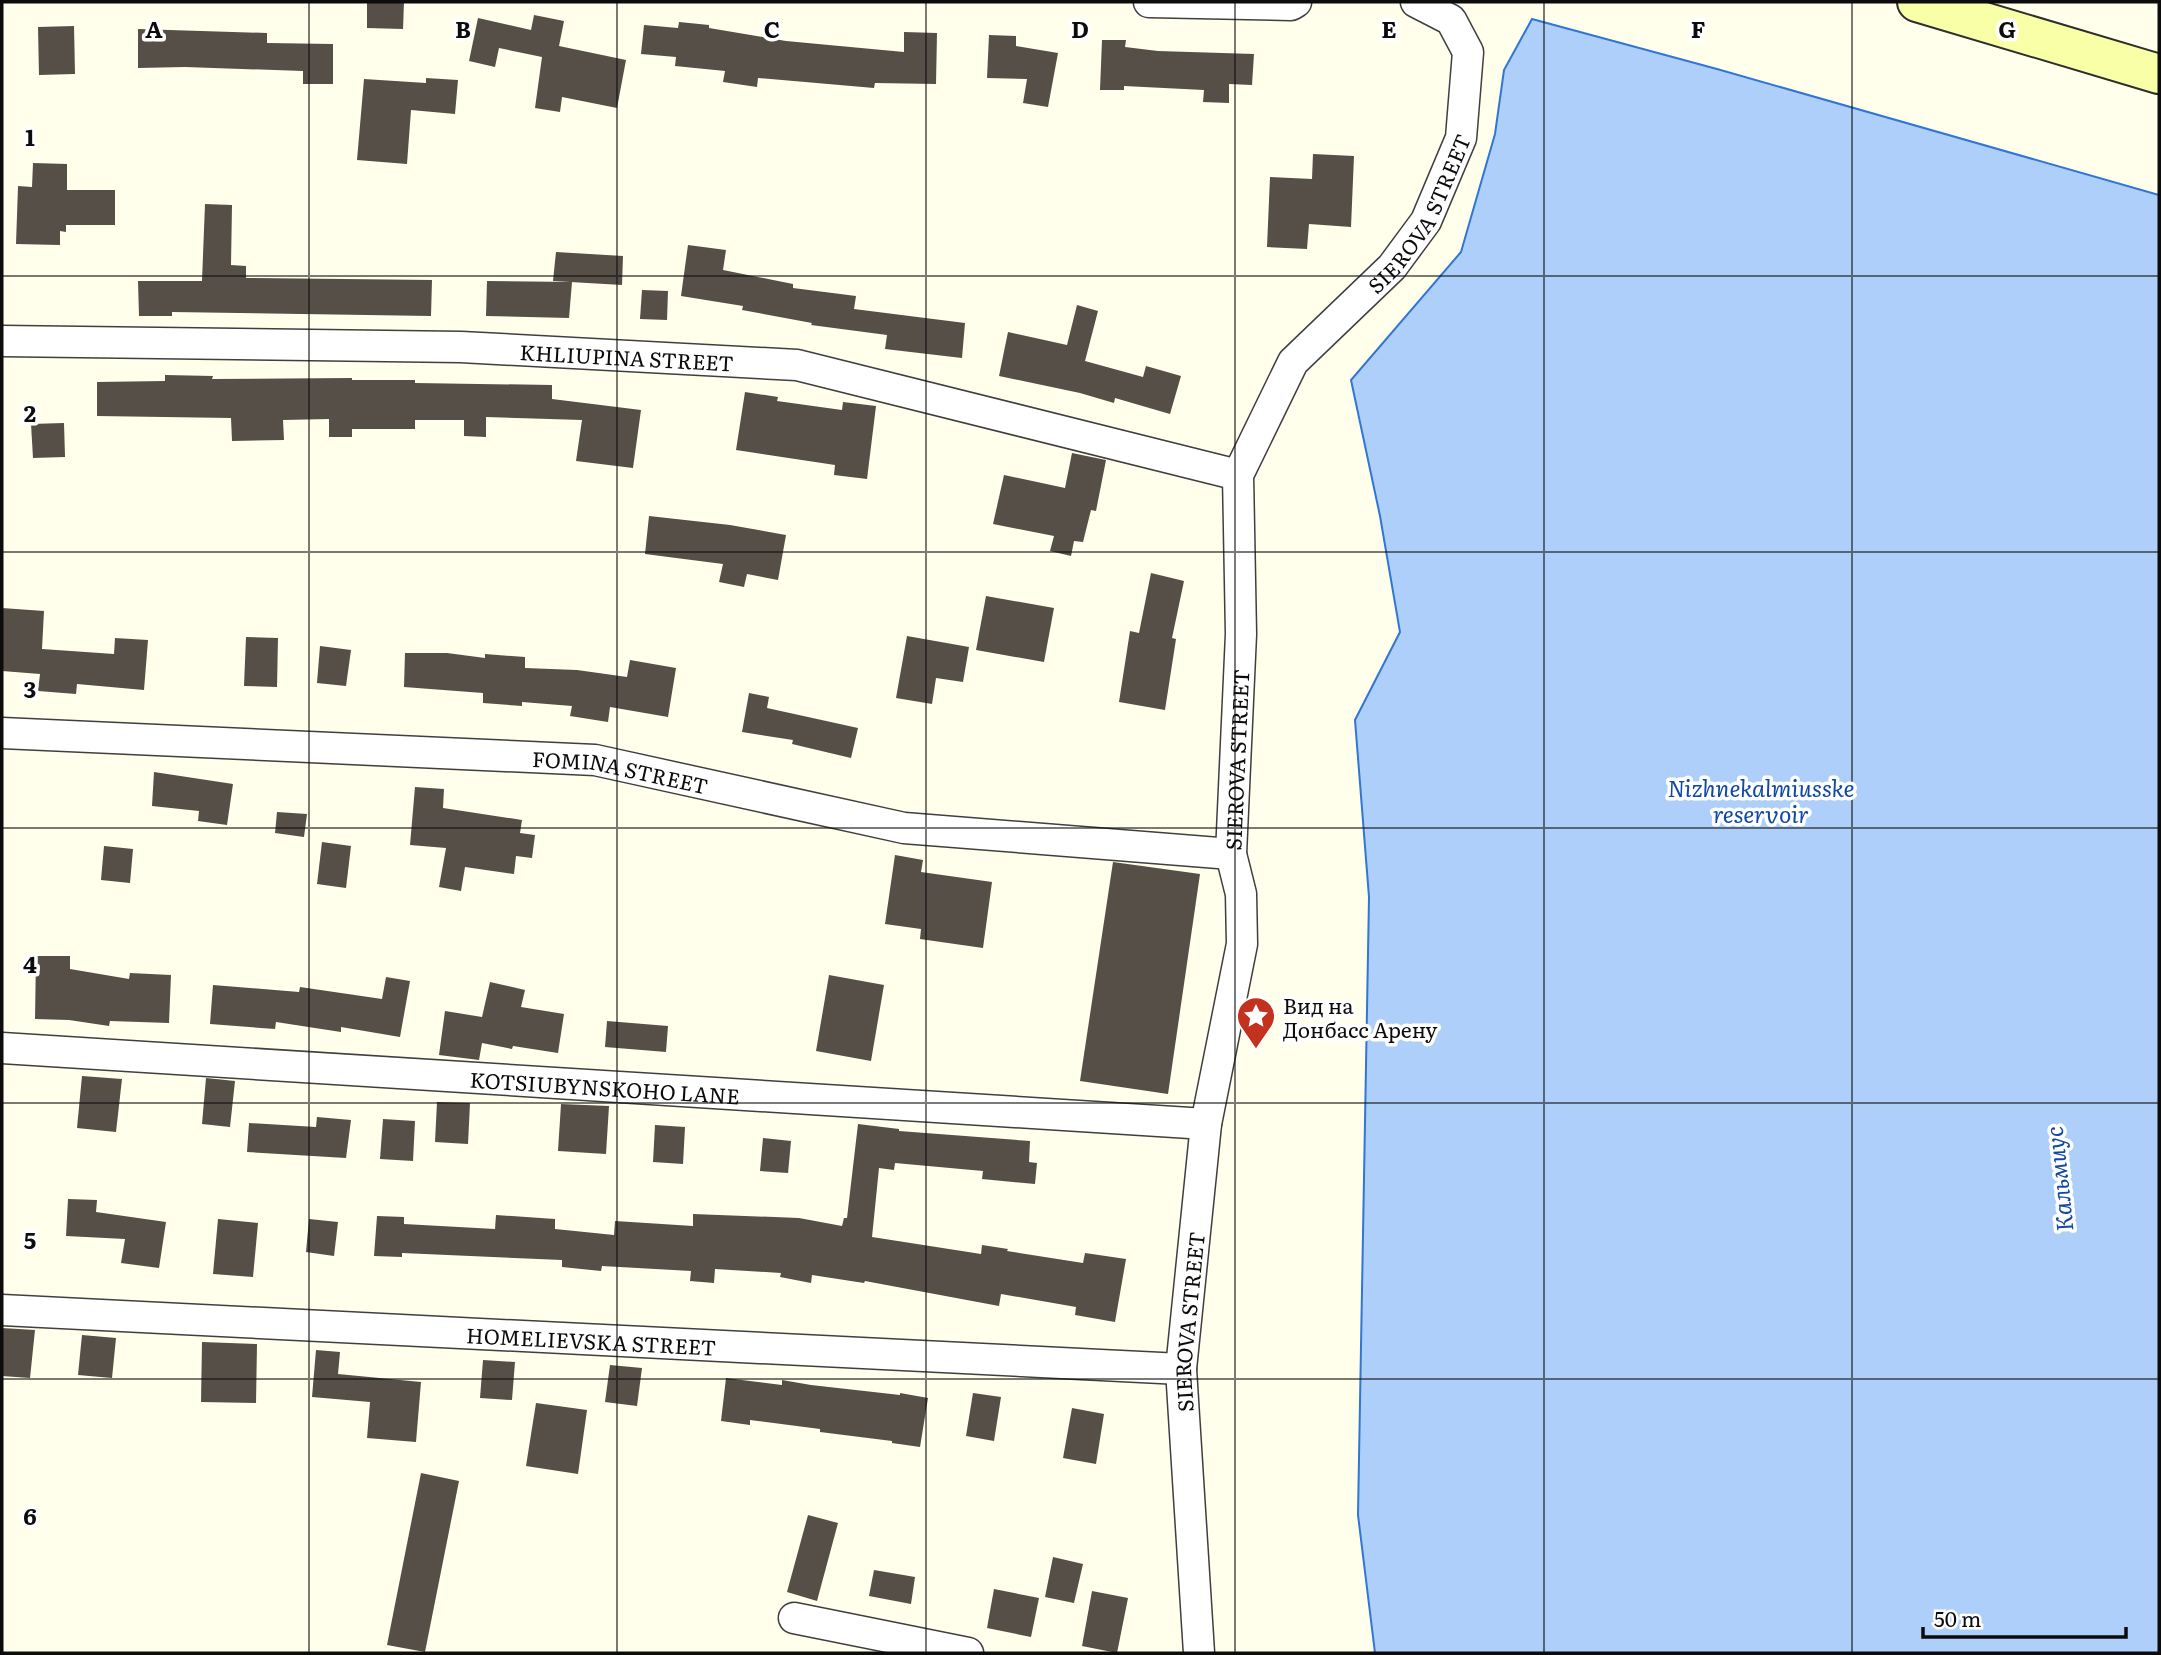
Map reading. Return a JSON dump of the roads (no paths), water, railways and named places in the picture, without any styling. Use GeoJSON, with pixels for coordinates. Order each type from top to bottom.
{"type":"FeatureCollection","features":[{"type":"Feature","properties":{"kind":"main road"},"geometry":{"type":"LineString","coordinates":[[1917,2],[2159,74]]}},
{"type":"Feature","properties":{"kind":"street"},"geometry":{"type":"LineString","coordinates":[[1149,2],[1292,5],[1296,2]]}},
{"type":"Feature","properties":{"kind":"street","name":"SIEROVA STREET"},"geometry":{"type":"LineString","coordinates":[[1199,1653],[1181,1369],[1206,1124],[1242,944],[1241,894],[1231,854],[1241,634],[1238,475],[1293,362],[1392,267],[1426,221],[1461,138],[1468,52],[1451,20],[1416,2]]}},
{"type":"Feature","properties":{"kind":"street","name":"KHLIUPINA STREET"},"geometry":{"type":"LineString","coordinates":[[2,341],[461,347],[797,365],[1238,475]]}},
{"type":"Feature","properties":{"kind":"street","name":"FOMINA STREET"},"geometry":{"type":"LineString","coordinates":[[2,733],[595,760],[904,828],[1231,854]]}},
{"type":"Feature","properties":{"kind":"street","name":"KOTSIUBYNSKOHO LANE"},"geometry":{"type":"LineString","coordinates":[[2,1048],[1206,1124]]}},
{"type":"Feature","properties":{"kind":"street","name":"HOMELIEVSKA STREET"},"geometry":{"type":"LineString","coordinates":[[2,1310],[1181,1369]]}},
{"type":"Feature","properties":{"kind":"street"},"geometry":{"type":"LineString","coordinates":[[794,1618],[968,1653]]}},
{"type":"Feature","properties":{"kind":"water","name":"Nizhnekalmiusske reservoir"},"geometry":{"type":"Polygon","coordinates":[[[1532,19],[2159,195],[2159,1653],[1375,1653],[1358,1515],[1369,897],[1355,720],[1400,632],[1380,516],[1351,380],[1461,252],[1495,134],[1504,70],[1532,19]]]}},
{"type":"Feature","properties":{"kind":"place","name":"Вид на Донбасс Арену"},"geometry":{"type":"Point","coordinates":[1256,1050]}},
{"type":"Feature","properties":{"kind":"water label","name":"Кальмиус"},"geometry":{"type":"Point","coordinates":[2058,1179]}}]}
